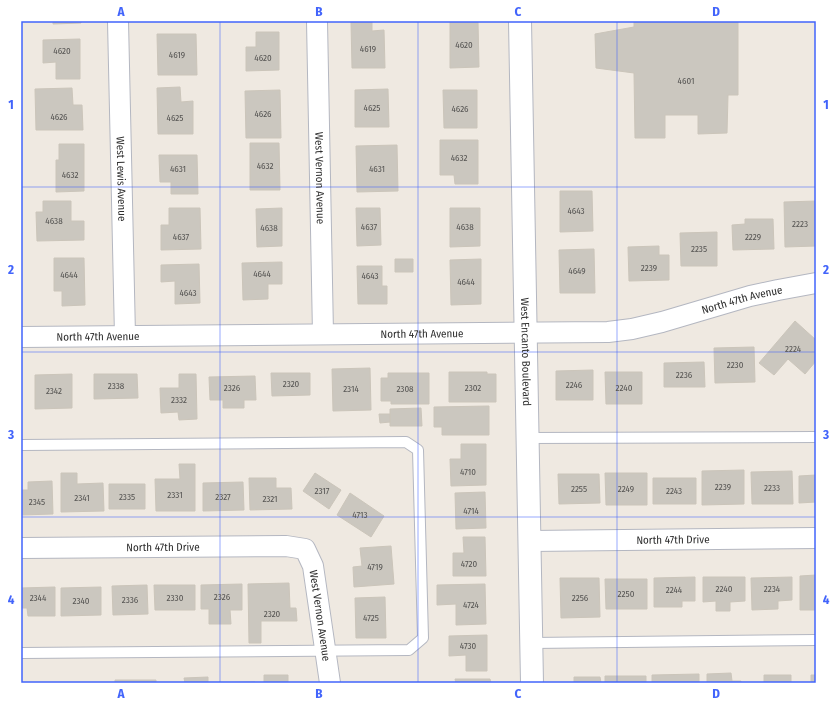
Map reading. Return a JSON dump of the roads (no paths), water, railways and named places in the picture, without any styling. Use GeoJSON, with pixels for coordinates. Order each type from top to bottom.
{"type":"FeatureCollection","features":[{"type":"Feature","properties":{"kind":"street","name":"West Lewis Avenue"},"geometry":{"type":"LineString","coordinates":[[118,21],[125,336]]}},
{"type":"Feature","properties":{"kind":"street","name":"West Vernon Avenue"},"geometry":{"type":"LineString","coordinates":[[317,21],[323,334]]}},
{"type":"Feature","properties":{"kind":"street","name":"West Encanto Boulevard"},"geometry":{"type":"LineString","coordinates":[[520,21],[532,683]]}},
{"type":"Feature","properties":{"kind":"street","name":"North 47th Avenue"},"geometry":{"type":"LineString","coordinates":[[21,337],[608,332],[662,322],[778,290],[816,283]]}},
{"type":"Feature","properties":{"kind":"street","name":"North 47th Drive"},"geometry":{"type":"LineString","coordinates":[[530,540],[816,538]]}},
{"type":"Feature","properties":{"kind":"street","name":"North 47th Drive"},"geometry":{"type":"LineString","coordinates":[[21,548],[286,546],[305,549]]}},
{"type":"Feature","properties":{"kind":"street","name":"West Vernon Avenue"},"geometry":{"type":"LineString","coordinates":[[305,549],[313,566],[330,683]]}},
{"type":"Feature","properties":{"kind":"lane"},"geometry":{"type":"LineString","coordinates":[[528,438],[816,437]]}},
{"type":"Feature","properties":{"kind":"lane"},"geometry":{"type":"LineString","coordinates":[[21,445],[406,442],[418,450],[423,638],[409,650],[21,652]]}},
{"type":"Feature","properties":{"kind":"lane"},"geometry":{"type":"LineString","coordinates":[[531,643],[816,640]]}}]}
